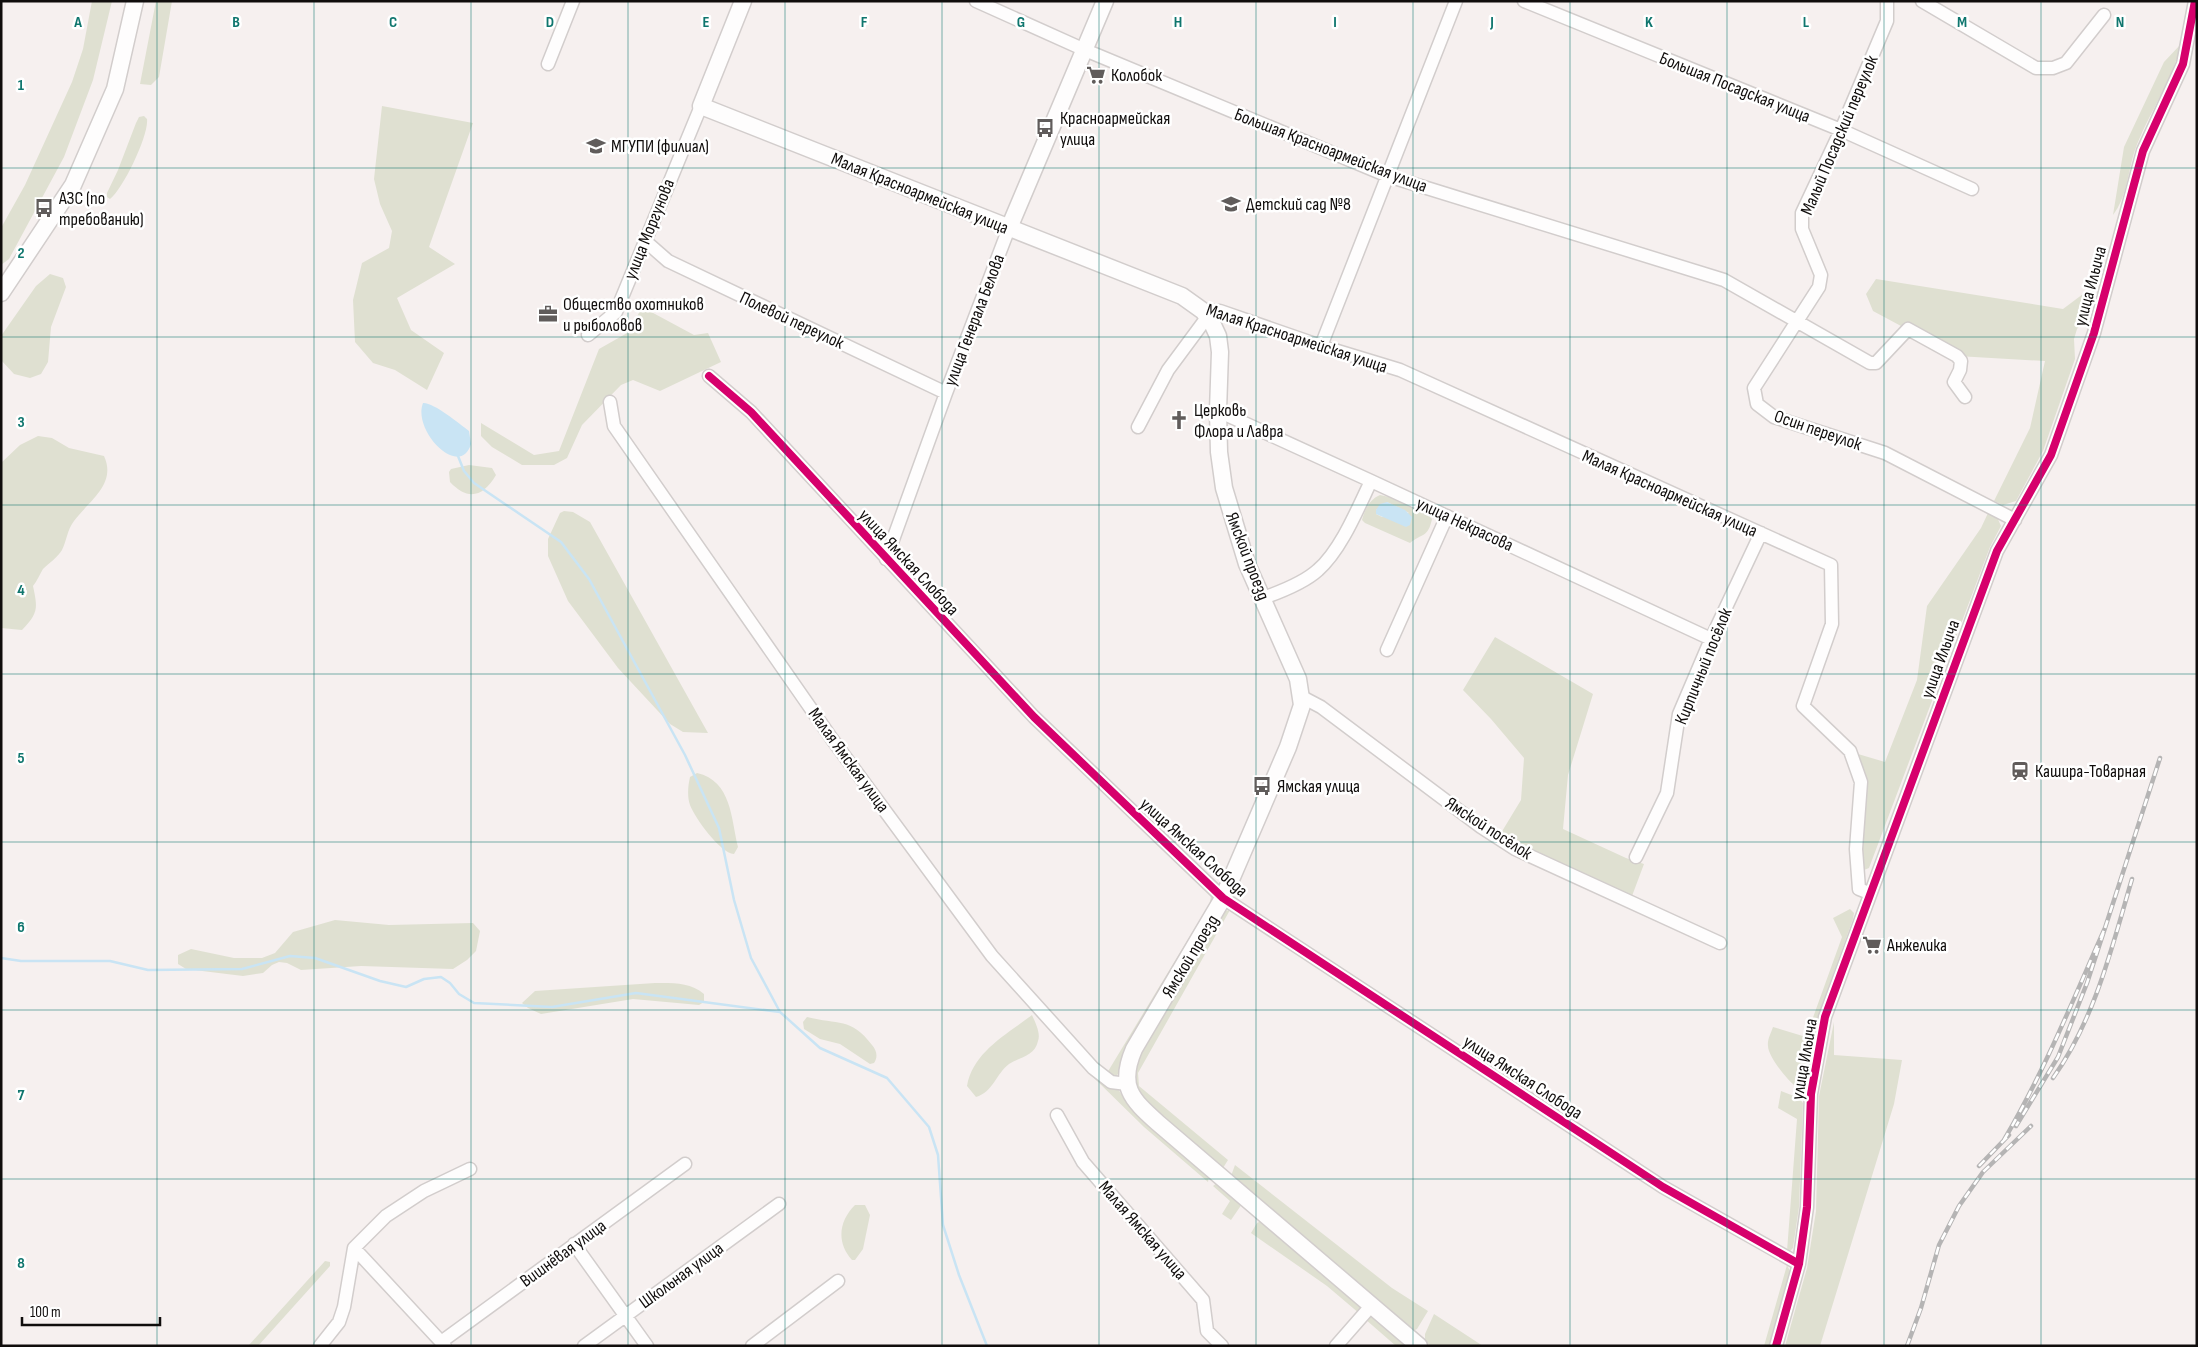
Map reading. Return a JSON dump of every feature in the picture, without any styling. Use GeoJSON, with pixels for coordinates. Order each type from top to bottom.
{"type":"FeatureCollection","features":[{"type":"Feature","properties":{"kind":"main road"},"geometry":{"type":"LineString","coordinates":[[1,293],[73,185],[115,88],[136,1]]}},
{"type":"Feature","properties":{"kind":"main road","name":"улица Моргунова"},"geometry":{"type":"LineString","coordinates":[[701,106],[743,1]]}},
{"type":"Feature","properties":{"kind":"main road","name":"улица Генерала Белова"},"geometry":{"type":"LineString","coordinates":[[1009,228],[1106,1]]}},
{"type":"Feature","properties":{"kind":"main road","name":"Малая Красноармейская улица"},"geometry":{"type":"LineString","coordinates":[[701,106],[1182,296],[1206,313]]}},
{"type":"Feature","properties":{"kind":"main road","name":"Ямской проезд"},"geometry":{"type":"LineString","coordinates":[[1127,1084],[1126,1070],[1134,1049],[1223,898],[1288,747],[1300,713],[1302,697],[1298,679],[1247,564],[1224,488],[1219,452],[1219,344],[1215,329],[1206,313]]}},
{"type":"Feature","properties":{"kind":"main road"},"geometry":{"type":"LineString","coordinates":[[1127,1084],[1132,1096],[1146,1113],[1419,1346]]}},
{"type":"Feature","properties":{"kind":"street"},"geometry":{"type":"LineString","coordinates":[[548,64],[573,1]]}},
{"type":"Feature","properties":{"kind":"street","name":"Большая Красноармейская улица"},"geometry":{"type":"LineString","coordinates":[[976,1],[1085,50],[1388,176],[1724,280],[1798,320]]}},
{"type":"Feature","properties":{"kind":"street"},"geometry":{"type":"LineString","coordinates":[[1321,346],[1456,1]]}},
{"type":"Feature","properties":{"kind":"street","name":"Большая Посадская улица"},"geometry":{"type":"LineString","coordinates":[[1524,1],[1841,130],[1972,189]]}},
{"type":"Feature","properties":{"kind":"street","name":"Малый Посадский переулок"},"geometry":{"type":"LineString","coordinates":[[1798,320],[1819,287],[1821,275],[1802,229],[1802,213],[1841,130],[1887,21],[1888,1]]}},
{"type":"Feature","properties":{"kind":"street"},"geometry":{"type":"LineString","coordinates":[[1922,1],[2036,68],[2053,68],[2066,63],[2104,15]]}},
{"type":"Feature","properties":{"kind":"street","name":"улица Ильича"},"geometry":{"type":"LineString","coordinates":[[1776,1346],[1799,1264],[1807,1206],[1811,1094],[1825,1018],[1869,893],[1996,551],[2051,455],[2090,342],[2143,151],[2184,64],[2196,1]]}},
{"type":"Feature","properties":{"kind":"street","name":"улица Моргунова"},"geometry":{"type":"LineString","coordinates":[[588,335],[616,312],[644,240],[701,106]]}},
{"type":"Feature","properties":{"kind":"street","name":"улица Генерала Белова"},"geometry":{"type":"LineString","coordinates":[[886,559],[946,393],[1009,228]]}},
{"type":"Feature","properties":{"kind":"street","name":"Полевой переулок"},"geometry":{"type":"LineString","coordinates":[[644,240],[668,261],[946,393]]}},
{"type":"Feature","properties":{"kind":"street","name":"Малая Красноармейская улица"},"geometry":{"type":"LineString","coordinates":[[1206,313],[1220,311],[1321,346],[1400,370],[1831,565],[1832,624],[1803,706],[1850,751],[1861,782],[1856,874],[1859,889],[1869,893]]}},
{"type":"Feature","properties":{"kind":"street"},"geometry":{"type":"LineString","coordinates":[[1138,428],[1168,370],[1206,313]]}},
{"type":"Feature","properties":{"kind":"street"},"geometry":{"type":"LineString","coordinates":[[1798,320],[1870,363],[1876,363],[1908,329],[1956,356],[1961,361],[1960,370],[1954,382],[1966,397]]}},
{"type":"Feature","properties":{"kind":"street","name":"Осин переулок"},"geometry":{"type":"LineString","coordinates":[[1798,320],[1754,388],[1757,404],[1774,417],[1885,453],[2015,520]]}},
{"type":"Feature","properties":{"kind":"street","name":"улица Ямская Слобода"},"geometry":{"type":"LineString","coordinates":[[709,376],[751,412],[1034,717],[1223,898],[1663,1187],[1799,1264]]}},
{"type":"Feature","properties":{"kind":"street","name":"Малая Ямская улица"},"geometry":{"type":"LineString","coordinates":[[610,402],[614,426],[832,739],[992,956],[1093,1068],[1111,1082],[1127,1084]]}},
{"type":"Feature","properties":{"kind":"street","name":"улица Некрасова"},"geometry":{"type":"LineString","coordinates":[[1218,411],[1711,639]]}},
{"type":"Feature","properties":{"kind":"street"},"geometry":{"type":"LineString","coordinates":[[1263,598],[1284,590],[1318,571],[1340,541],[1371,481]]}},
{"type":"Feature","properties":{"kind":"street"},"geometry":{"type":"LineString","coordinates":[[1387,650],[1448,516]]}},
{"type":"Feature","properties":{"kind":"street","name":"Кирпичный посёлок"},"geometry":{"type":"LineString","coordinates":[[1636,857],[1667,793],[1679,714],[1760,533]]}},
{"type":"Feature","properties":{"kind":"street","name":"Ямской посёлок"},"geometry":{"type":"LineString","coordinates":[[1302,697],[1321,706],[1481,826],[1515,849],[1720,944]]}},
{"type":"Feature","properties":{"kind":"street","name":"Малая Ямская улица"},"geometry":{"type":"LineString","coordinates":[[1057,1115],[1084,1162],[1203,1300],[1208,1331],[1222,1346]]}},
{"type":"Feature","properties":{"kind":"street","name":"Вишнёвая улица"},"geometry":{"type":"LineString","coordinates":[[443,1344],[574,1244],[685,1164]]}},
{"type":"Feature","properties":{"kind":"street"},"geometry":{"type":"LineString","coordinates":[[320,1346],[339,1322],[344,1307],[354,1248],[386,1216],[424,1191],[470,1169]]}},
{"type":"Feature","properties":{"kind":"street","name":"Школьная улица"},"geometry":{"type":"LineString","coordinates":[[584,1346],[779,1204]]}},
{"type":"Feature","properties":{"kind":"street"},"geometry":{"type":"LineString","coordinates":[[574,1244],[647,1346]]}},
{"type":"Feature","properties":{"kind":"street"},"geometry":{"type":"LineString","coordinates":[[354,1248],[443,1344]]}},
{"type":"Feature","properties":{"kind":"street"},"geometry":{"type":"LineString","coordinates":[[752,1346],[838,1281]]}},
{"type":"Feature","properties":{"kind":"street"},"geometry":{"type":"LineString","coordinates":[[1336,1346],[1371,1306]]}},
{"type":"Feature","properties":{"kind":"shaded area"},"geometry":{"type":"Polygon","coordinates":[[[92,1],[112,1],[93,80],[64,157],[9,259],[1,265],[1,228],[25,185],[72,82],[83,49],[92,1]]]}},
{"type":"Feature","properties":{"kind":"shaded area"},"geometry":{"type":"Polygon","coordinates":[[[156,1],[172,1],[159,77],[151,85],[140,84],[156,1]]]}},
{"type":"Feature","properties":{"kind":"shaded area"},"geometry":{"type":"Polygon","coordinates":[[[2181,44],[2172,72],[2140,137],[2124,192],[2113,215],[2124,147],[2164,62],[2181,44]]]}},
{"type":"Feature","properties":{"kind":"shaded area"},"geometry":{"type":"Polygon","coordinates":[[[382,106],[473,123],[429,247],[455,264],[397,298],[411,330],[444,353],[427,390],[395,370],[373,363],[355,342],[353,300],[362,263],[389,248],[392,231],[380,204],[374,179],[382,106]]]}},
{"type":"Feature","properties":{"kind":"shaded area"},"geometry":{"type":"Polygon","coordinates":[[[144,116],[147,119],[147,127],[140,149],[122,185],[110,199],[107,197],[107,193],[136,123],[139,117],[144,116]]]}},
{"type":"Feature","properties":{"kind":"shaded area"},"geometry":{"type":"Polygon","coordinates":[[[50,274],[63,278],[66,287],[51,327],[48,362],[41,374],[30,378],[14,374],[1,360],[1,336],[36,286],[50,274]]]}},
{"type":"Feature","properties":{"kind":"shaded area"},"geometry":{"type":"Polygon","coordinates":[[[1876,279],[2063,309],[2095,285],[2087,317],[2077,329],[2074,339],[2075,359],[2043,451],[2016,501],[2003,505],[1994,501],[2030,428],[2045,361],[1957,356],[1873,311],[1866,294],[1876,279]]]}},
{"type":"Feature","properties":{"kind":"shaded area"},"geometry":{"type":"Polygon","coordinates":[[[642,307],[694,335],[708,333],[721,362],[660,391],[633,380],[621,385],[582,425],[567,458],[554,465],[522,465],[492,447],[481,436],[481,423],[534,455],[559,451],[599,349],[629,332],[642,307]]]}},
{"type":"Feature","properties":{"kind":"shaded area"},"geometry":{"type":"Polygon","coordinates":[[[38,436],[52,438],[69,448],[104,456],[107,475],[100,492],[72,524],[60,553],[43,569],[33,586],[36,600],[34,615],[22,630],[1,628],[1,463],[20,445],[38,436]]]}},
{"type":"Feature","properties":{"kind":"shaded area"},"geometry":{"type":"Polygon","coordinates":[[[469,465],[492,468],[496,475],[486,488],[475,494],[463,492],[450,482],[449,472],[451,469],[469,465]]]}},
{"type":"Feature","properties":{"kind":"shaded area"},"geometry":{"type":"Polygon","coordinates":[[[1380,495],[1389,497],[1429,516],[1432,519],[1429,529],[1410,543],[1365,523],[1362,520],[1365,512],[1368,505],[1380,495]],[[1387,502],[1376,510],[1376,514],[1382,517],[1409,513],[1387,502]]]}},
{"type":"Feature","properties":{"kind":"shaded area"},"geometry":{"type":"Polygon","coordinates":[[[564,511],[573,512],[590,522],[708,733],[683,732],[670,724],[618,668],[568,601],[548,556],[548,539],[560,513],[564,511]]]}},
{"type":"Feature","properties":{"kind":"shaded area"},"geometry":{"type":"Polygon","coordinates":[[[1988,513],[1997,517],[2001,526],[1990,547],[1869,868],[1864,870],[1861,861],[1860,839],[1867,784],[1865,772],[1858,754],[1885,762],[1917,680],[1927,606],[1981,528],[1988,513]]]}},
{"type":"Feature","properties":{"kind":"shaded area"},"geometry":{"type":"Polygon","coordinates":[[[1495,637],[1593,694],[1568,775],[1563,829],[1626,858],[1644,864],[1632,896],[1519,844],[1501,833],[1521,800],[1524,758],[1463,690],[1495,637]]]}},
{"type":"Feature","properties":{"kind":"shaded area"},"geometry":{"type":"Polygon","coordinates":[[[697,773],[709,777],[724,793],[731,813],[738,847],[734,854],[722,848],[715,841],[702,826],[690,805],[688,791],[690,777],[697,773]]]}},
{"type":"Feature","properties":{"kind":"shaded area"},"geometry":{"type":"Polygon","coordinates":[[[1211,895],[1214,900],[1122,1060],[1118,1074],[1114,1078],[1107,1073],[1210,903],[1211,895]]]}},
{"type":"Feature","properties":{"kind":"shaded area"},"geometry":{"type":"Polygon","coordinates":[[[1850,909],[1854,913],[1853,919],[1818,1016],[1805,1080],[1803,1085],[1797,1087],[1775,1062],[1769,1050],[1769,1039],[1773,1027],[1806,1037],[1842,937],[1833,918],[1850,909]]]}},
{"type":"Feature","properties":{"kind":"shaded area"},"geometry":{"type":"Polygon","coordinates":[[[1230,910],[1138,1073],[1139,1086],[1228,1160],[1223,1168],[1163,1119],[1136,1091],[1134,1067],[1141,1052],[1225,911],[1230,910]]]}},
{"type":"Feature","properties":{"kind":"shaded area"},"geometry":{"type":"Polygon","coordinates":[[[335,920],[389,925],[473,923],[480,931],[476,951],[467,960],[453,969],[361,966],[301,970],[287,963],[279,962],[263,973],[243,976],[186,969],[178,964],[178,955],[191,949],[234,958],[262,958],[275,953],[293,932],[335,920]]]}},
{"type":"Feature","properties":{"kind":"shaded area"},"geometry":{"type":"Polygon","coordinates":[[[655,983],[681,984],[693,987],[704,994],[704,1002],[699,1005],[633,999],[541,1014],[522,1003],[535,991],[655,983]]]}},
{"type":"Feature","properties":{"kind":"shaded area"},"geometry":{"type":"Polygon","coordinates":[[[1032,1015],[1039,1035],[1034,1050],[1009,1064],[982,1095],[976,1097],[967,1086],[970,1074],[976,1063],[992,1045],[1032,1015]]]}},
{"type":"Feature","properties":{"kind":"shaded area"},"geometry":{"type":"Polygon","coordinates":[[[807,1017],[843,1024],[857,1030],[875,1050],[874,1063],[870,1064],[840,1044],[820,1039],[804,1029],[803,1022],[807,1017]]]}},
{"type":"Feature","properties":{"kind":"shaded area"},"geometry":{"type":"Polygon","coordinates":[[[1834,1022],[1834,1055],[1902,1060],[1894,1104],[1820,1346],[1785,1346],[1807,1268],[1816,1211],[1819,1096],[1834,1022]]]}},
{"type":"Feature","properties":{"kind":"shaded area"},"geometry":{"type":"Polygon","coordinates":[[[1096,1076],[1118,1089],[1127,1103],[1209,1176],[1208,1182],[1144,1127],[1093,1077],[1096,1076]]]}},
{"type":"Feature","properties":{"kind":"shaded area"},"geometry":{"type":"Polygon","coordinates":[[[1781,1091],[1799,1098],[1803,1103],[1799,1207],[1793,1248],[1790,1251],[1787,1251],[1797,1119],[1778,1108],[1781,1091]]]}},
{"type":"Feature","properties":{"kind":"shaded area"},"geometry":{"type":"Polygon","coordinates":[[[1235,1165],[1392,1288],[1428,1311],[1417,1329],[1413,1331],[1231,1176],[1235,1165]]]}},
{"type":"Feature","properties":{"kind":"shaded area"},"geometry":{"type":"Polygon","coordinates":[[[1217,1183],[1242,1204],[1231,1220],[1222,1214],[1230,1201],[1213,1186],[1217,1183]]]}},
{"type":"Feature","properties":{"kind":"shaded area"},"geometry":{"type":"Polygon","coordinates":[[[855,1205],[865,1205],[870,1215],[863,1249],[855,1260],[852,1260],[843,1246],[842,1232],[846,1218],[855,1205]]]}},
{"type":"Feature","properties":{"kind":"shaded area"},"geometry":{"type":"Polygon","coordinates":[[[1261,1221],[1363,1307],[1360,1314],[1327,1286],[1251,1233],[1257,1223],[1261,1221]]]}},
{"type":"Feature","properties":{"kind":"shaded area"},"geometry":{"type":"Polygon","coordinates":[[[325,1261],[330,1262],[330,1266],[258,1346],[248,1346],[325,1261]]]}},
{"type":"Feature","properties":{"kind":"shaded area"},"geometry":{"type":"Polygon","coordinates":[[[1787,1265],[1790,1271],[1769,1346],[1764,1346],[1787,1265]]]}},
{"type":"Feature","properties":{"kind":"shaded area"},"geometry":{"type":"Polygon","coordinates":[[[1370,1314],[1409,1346],[1396,1346],[1365,1319],[1370,1314]]]}},
{"type":"Feature","properties":{"kind":"shaded area"},"geometry":{"type":"Polygon","coordinates":[[[1434,1314],[1483,1346],[1430,1346],[1425,1340],[1425,1334],[1434,1314]]]}},
{"type":"Feature","properties":{"kind":"water"},"geometry":{"type":"Polygon","coordinates":[[[423,403],[440,410],[469,431],[471,444],[465,454],[457,457],[448,454],[430,438],[421,414],[423,403]]]}},
{"type":"Feature","properties":{"kind":"water"},"geometry":{"type":"Polygon","coordinates":[[[1387,502],[1405,510],[1412,517],[1410,525],[1406,527],[1376,514],[1380,504],[1387,502]]]}},
{"type":"Feature","properties":{"kind":"waterway"},"geometry":{"type":"LineString","coordinates":[[458,456],[464,471],[474,483],[561,542],[589,579],[685,755],[719,828],[734,900],[751,958],[780,1012]]}},
{"type":"Feature","properties":{"kind":"waterway"},"geometry":{"type":"LineString","coordinates":[[1,958],[21,961],[110,961],[148,970],[242,969],[290,956],[315,958],[380,981],[406,987],[424,979],[441,977],[450,983],[459,994],[474,1003],[552,1007],[636,993],[780,1012],[820,1048],[887,1078],[929,1127],[938,1155],[943,1225],[959,1275],[987,1346]]}},
{"type":"Feature","properties":{"kind":"railway"},"geometry":{"type":"LineString","coordinates":[[2105,928],[2160,758]]}},
{"type":"Feature","properties":{"kind":"railway"},"geometry":{"type":"LineString","coordinates":[[2053,1078],[2080,1032],[2101,982],[2132,879]]}},
{"type":"Feature","properties":{"kind":"railway"},"geometry":{"type":"LineString","coordinates":[[2004,1140],[2045,1062],[2105,928],[2087,983],[2058,1057],[2016,1126]]}},
{"type":"Feature","properties":{"kind":"railway"},"geometry":{"type":"LineString","coordinates":[[1907,1346],[1921,1308],[1939,1245],[1959,1206],[1983,1172],[2031,1126]]}},
{"type":"Feature","properties":{"kind":"railway"},"geometry":{"type":"LineString","coordinates":[[1979,1166],[2009,1135]]}},
{"type":"Feature","properties":{"kind":"cycle path"},"geometry":{"type":"LineString","coordinates":[[1776,1346],[1799,1264],[1807,1207],[1811,1094],[1825,1017],[1997,551],[2051,455],[2094,333],[2143,151],[2183,64],[2195,1]]}},
{"type":"Feature","properties":{"kind":"cycle path"},"geometry":{"type":"LineString","coordinates":[[709,376],[751,412],[1034,717],[1223,898],[1663,1187],[1799,1264]]}},
{"type":"Feature","properties":{"kind":"place","name":"Колобок"},"geometry":{"type":"Point","coordinates":[1096,75]}},
{"type":"Feature","properties":{"kind":"place","name":"Красноармейская улица"},"geometry":{"type":"Point","coordinates":[1045,128]}},
{"type":"Feature","properties":{"kind":"place","name":"МГУПИ (филиал)"},"geometry":{"type":"Point","coordinates":[596,146]}},
{"type":"Feature","properties":{"kind":"place","name":"Детский сад №8"},"geometry":{"type":"Point","coordinates":[1231,204]}},
{"type":"Feature","properties":{"kind":"place","name":"АЗС (по требованию)"},"geometry":{"type":"Point","coordinates":[44,208]}},
{"type":"Feature","properties":{"kind":"place","name":"Общество охотников и рыболовов"},"geometry":{"type":"Point","coordinates":[548,314]}},
{"type":"Feature","properties":{"kind":"place","name":"Церковь Флора и Лавра"},"geometry":{"type":"Point","coordinates":[1179,420]}},
{"type":"Feature","properties":{"kind":"place","name":"Кашира-Товарная"},"geometry":{"type":"Point","coordinates":[2020,771]}},
{"type":"Feature","properties":{"kind":"place","name":"Ямская улица"},"geometry":{"type":"Point","coordinates":[1262,786]}},
{"type":"Feature","properties":{"kind":"place","name":"Анжелика"},"geometry":{"type":"Point","coordinates":[1872,945]}}]}
